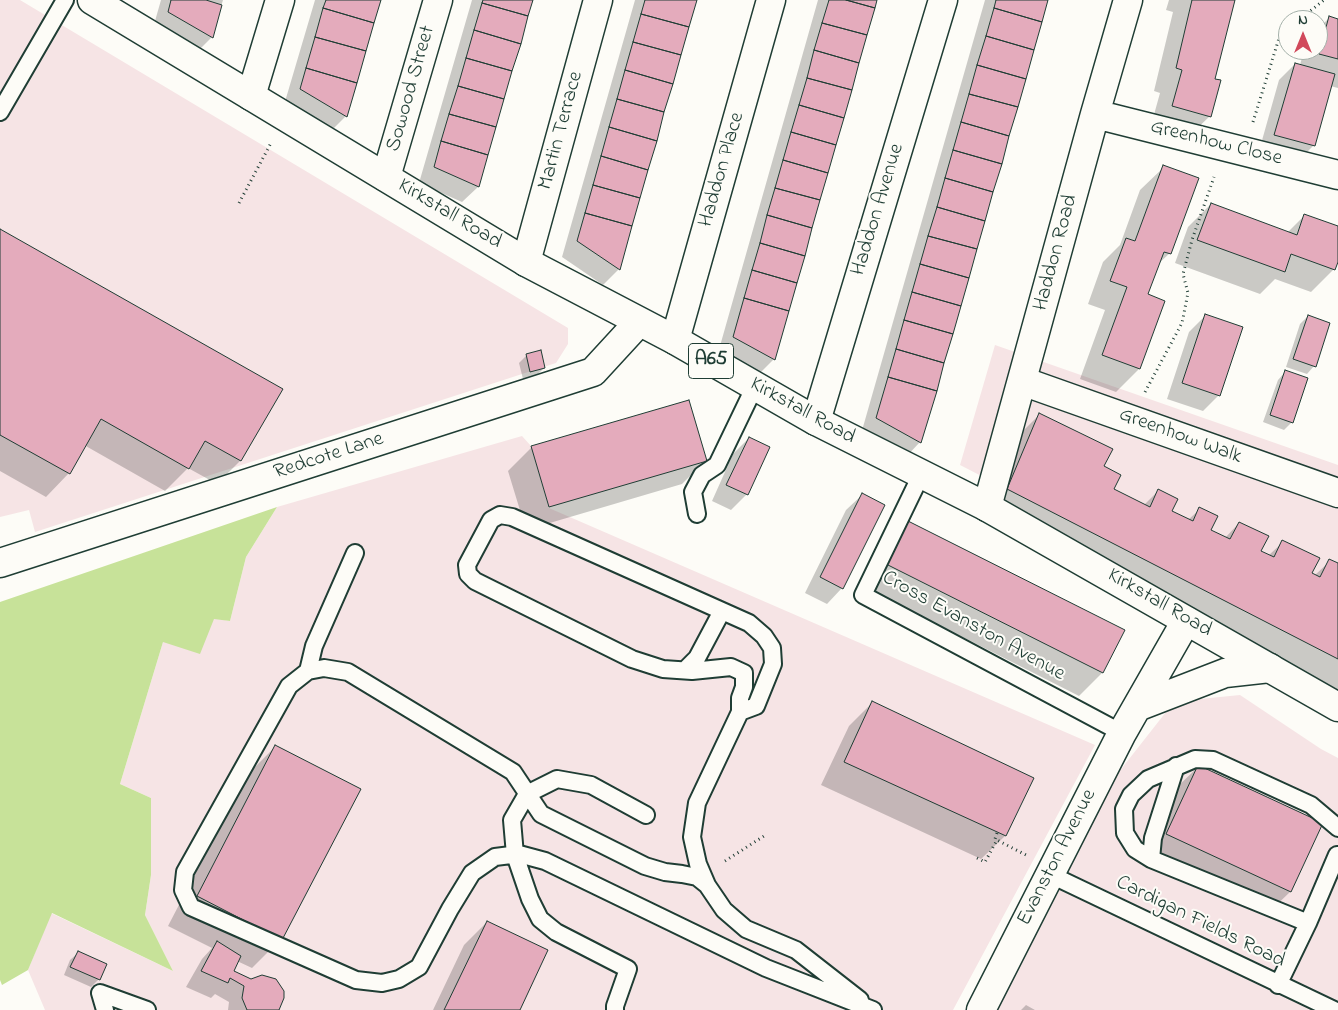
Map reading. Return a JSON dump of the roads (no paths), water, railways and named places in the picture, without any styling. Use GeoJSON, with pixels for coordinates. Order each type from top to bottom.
{"type":"FeatureCollection","features":[{"type":"Feature","properties":{"kind":"street"},"geometry":{"type":"LineString","coordinates":[[251,96],[280,0]]}},
{"type":"Feature","properties":{"kind":"street","name":"Sowood Street"},"geometry":{"type":"LineString","coordinates":[[386,177],[438,0]]}},
{"type":"Feature","properties":{"kind":"street","name":"Martin Terrace"},"geometry":{"type":"LineString","coordinates":[[526,262],[598,0]]}},
{"type":"Feature","properties":{"kind":"street","name":"Haddon Place"},"geometry":{"type":"LineString","coordinates":[[675,340],[771,0]]}},
{"type":"Feature","properties":{"kind":"street","name":"Haddon Avenue"},"geometry":{"type":"LineString","coordinates":[[816,421],[943,0]]}},
{"type":"Feature","properties":{"kind":"street","name":"Haddon Road"},"geometry":{"type":"LineString","coordinates":[[988,508],[1094,114],[1128,0]]}},
{"type":"Feature","properties":{"kind":"street","name":"Kirkstall Road"},"geometry":{"type":"LineString","coordinates":[[107,4],[251,96],[526,262],[675,340],[816,421],[988,508],[1338,707]]}},
{"type":"Feature","properties":{"kind":"street","name":"Greenhow Close"},"geometry":{"type":"LineString","coordinates":[[1094,114],[1338,175]]}},
{"type":"Feature","properties":{"kind":"street","name":"Redcote Lane"},"geometry":{"type":"LineString","coordinates":[[0,563],[593,372],[639,322]]}},
{"type":"Feature","properties":{"kind":"street","name":"Greenhow Walk"},"geometry":{"type":"LineString","coordinates":[[1022,381],[1338,493]]}},
{"type":"Feature","properties":{"kind":"street","name":"Evanston Avenue"},"geometry":{"type":"LineString","coordinates":[[981,1010],[1122,733],[1186,621]]}},
{"type":"Feature","properties":{"kind":"street"},"geometry":{"type":"LineString","coordinates":[[1137,707],[1225,673],[1270,668]]}},
{"type":"Feature","properties":{"kind":"lane"},"geometry":{"type":"LineString","coordinates":[[0,112],[66,0]]}},
{"type":"Feature","properties":{"kind":"lane"},"geometry":{"type":"LineString","coordinates":[[697,514],[693,492],[702,475],[717,465],[755,386]]}},
{"type":"Feature","properties":{"kind":"lane","name":"Cross Evanston Avenue"},"geometry":{"type":"LineString","coordinates":[[921,475],[863,594],[1122,733]]}},
{"type":"Feature","properties":{"kind":"lane"},"geometry":{"type":"LineString","coordinates":[[740,712],[756,706],[773,664],[772,648],[764,636],[749,623],[512,517],[500,515],[491,520],[467,565],[468,574],[475,581],[632,660],[663,670],[731,667],[744,673],[740,712],[697,803],[692,837],[698,864],[707,885],[724,910],[746,928],[796,950],[873,1010]]}},
{"type":"Feature","properties":{"kind":"lane"},"geometry":{"type":"LineString","coordinates":[[308,671],[314,646],[355,554]]}},
{"type":"Feature","properties":{"kind":"lane"},"geometry":{"type":"LineString","coordinates":[[685,670],[697,658],[722,611]]}},
{"type":"Feature","properties":{"kind":"lane"},"geometry":{"type":"LineString","coordinates":[[707,885],[697,878],[645,866],[541,814],[513,772],[348,672],[324,668],[308,671],[289,686],[185,872],[183,890],[191,907],[356,980],[382,983],[399,979],[419,967],[450,908],[472,873],[495,857],[519,854],[545,861],[766,968],[873,1010]]}},
{"type":"Feature","properties":{"kind":"lane"},"geometry":{"type":"LineString","coordinates":[[1308,923],[1151,859],[1135,849],[1125,832],[1124,809],[1131,795],[1148,779],[1195,759],[1213,760],[1311,805],[1338,828]]}},
{"type":"Feature","properties":{"kind":"lane"},"geometry":{"type":"LineString","coordinates":[[1151,859],[1153,838],[1176,766]]}},
{"type":"Feature","properties":{"kind":"lane"},"geometry":{"type":"LineString","coordinates":[[615,1010],[628,969],[556,932],[540,918],[530,899],[515,855],[512,820],[528,794],[557,779],[590,785],[646,815]]}},
{"type":"Feature","properties":{"kind":"lane"},"geometry":{"type":"LineString","coordinates":[[1278,984],[1308,923],[1336,855]]}},
{"type":"Feature","properties":{"kind":"lane","name":"Cardigan Fields Road"},"geometry":{"type":"LineString","coordinates":[[1051,871],[1333,1010]]}},
{"type":"Feature","properties":{"kind":"lane"},"geometry":{"type":"LineString","coordinates":[[105,1010],[100,993],[147,1010]]}}]}
